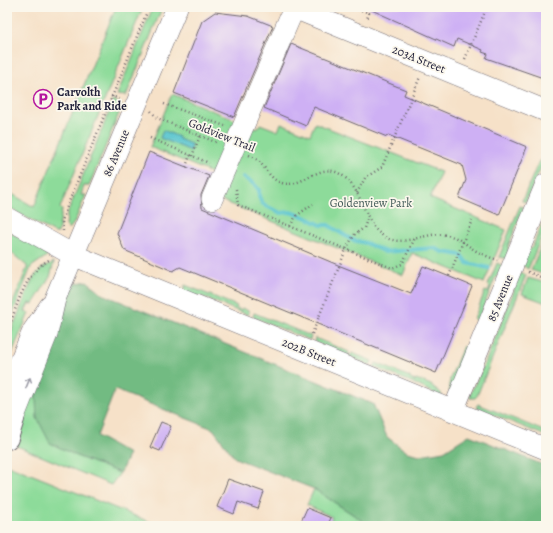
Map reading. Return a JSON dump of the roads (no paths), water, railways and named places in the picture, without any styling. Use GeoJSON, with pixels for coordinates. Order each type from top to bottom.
{"type":"FeatureCollection","features":[{"type":"Feature","properties":{"kind":"street","name":"86 Avenue"},"geometry":{"type":"LineString","coordinates":[[9,425],[48,334],[55,299],[73,254],[177,7]]}},
{"type":"Feature","properties":{"kind":"street","name":"203A Street"},"geometry":{"type":"LineString","coordinates":[[293,8],[546,111]]}},
{"type":"Feature","properties":{"kind":"street"},"geometry":{"type":"LineString","coordinates":[[212,199],[293,8]]}},
{"type":"Feature","properties":{"kind":"street","name":"85 Avenue"},"geometry":{"type":"LineString","coordinates":[[453,411],[546,184]]}},
{"type":"Feature","properties":{"kind":"street","name":"202B Street"},"geometry":{"type":"LineString","coordinates":[[7,218],[73,254],[546,449]]}},
{"type":"Feature","properties":{"kind":"street","name":"86 Avenue"},"geometry":{"type":"LineString","coordinates":[[7,392],[33,331],[55,299]]}},
{"type":"Feature","properties":{"kind":"water"},"geometry":{"type":"Polygon","coordinates":[[[163,130],[191,144],[191,151],[160,138],[163,130]]]}},
{"type":"Feature","properties":{"kind":"waterway"},"geometry":{"type":"LineString","coordinates":[[243,177],[254,184],[259,190],[259,197],[262,203],[268,207],[281,213],[290,212],[321,225],[328,225],[352,240],[366,243],[385,252],[434,248],[443,252],[461,255],[467,263],[489,268]]}},
{"type":"Feature","properties":{"kind":"place","name":"Carvolth Park and Ride"},"geometry":{"type":"Point","coordinates":[43,99]}},
{"type":"Feature","properties":{"kind":"park label","name":"Goldenview Park"},"geometry":{"type":"Point","coordinates":[371,203]}}]}
